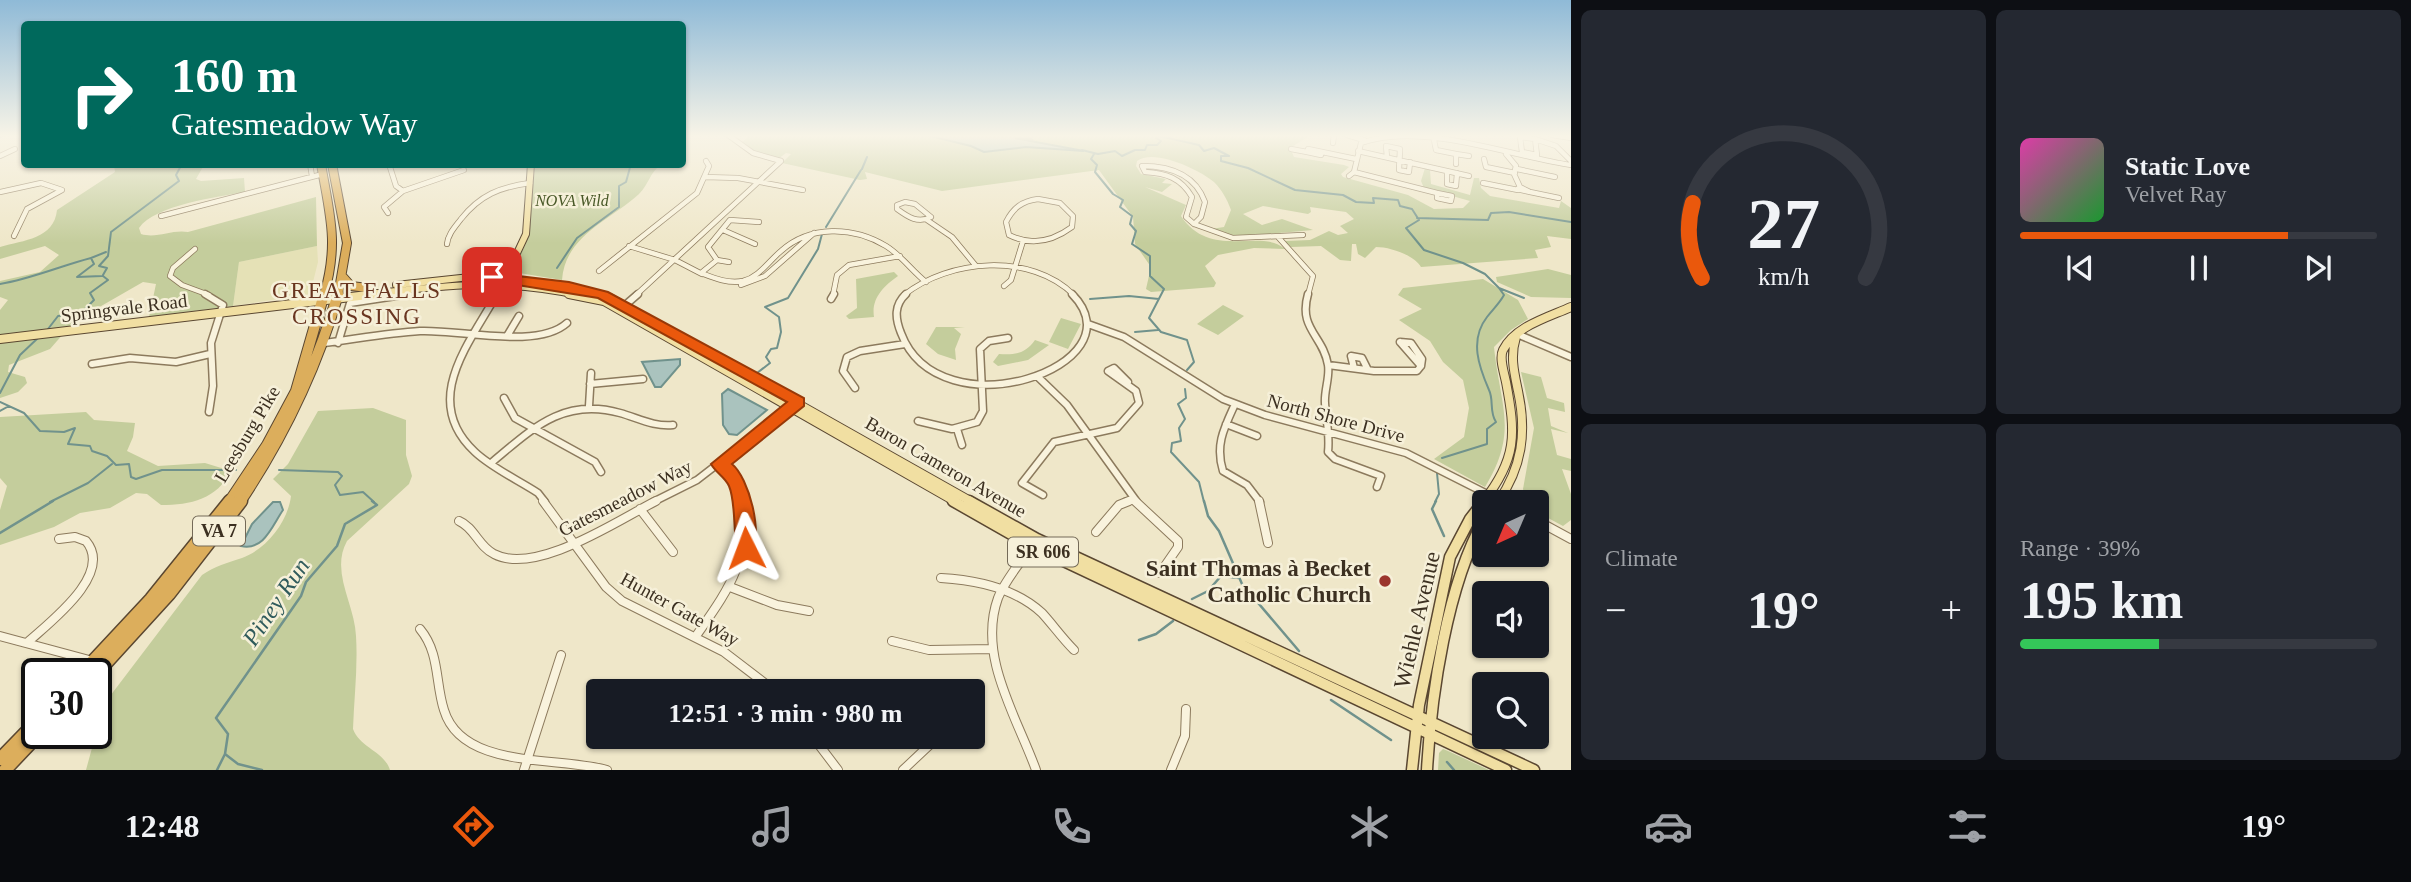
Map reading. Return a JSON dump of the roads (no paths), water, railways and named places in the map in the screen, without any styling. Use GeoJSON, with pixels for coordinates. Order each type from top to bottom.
{"type":"FeatureCollection","features":[{"type":"Feature","properties":{"kind":"highway","name":"Leesburg Pike"},"geometry":{"type":"LineString","coordinates":[[102,658],[189,554],[255,465],[300,381],[333,263],[333,240],[322,171]]}},
{"type":"Feature","properties":{"kind":"highway","name":"Leesburg Pike"},"geometry":{"type":"LineString","coordinates":[[104,658],[176,585],[247,493],[294,415],[324,343],[343,277],[346,234],[333,171]]}},
{"type":"Feature","properties":{"kind":"highway"},"geometry":{"type":"LineString","coordinates":[[343,277],[351,286],[368,288]]}},
{"type":"Feature","properties":{"kind":"highway"},"geometry":{"type":"LineString","coordinates":[[0,760],[21,738]]}},
{"type":"Feature","properties":{"kind":"highway"},"geometry":{"type":"LineString","coordinates":[[5,770],[25,749]]}},
{"type":"Feature","properties":{"kind":"main road"},"geometry":{"type":"LineString","coordinates":[[504,281],[526,234],[531,171]]}},
{"type":"Feature","properties":{"kind":"main road","name":"Baron Cameron Avenue"},"geometry":{"type":"LineString","coordinates":[[338,295],[368,288],[444,278],[583,289],[623,307],[1034,543],[1416,722],[1506,770]]}},
{"type":"Feature","properties":{"kind":"main road","name":"Baron Cameron Avenue"},"geometry":{"type":"LineString","coordinates":[[324,296],[504,281]]}},
{"type":"Feature","properties":{"kind":"main road","name":"Springvale Road"},"geometry":{"type":"LineString","coordinates":[[0,339],[324,296]]}},
{"type":"Feature","properties":{"kind":"main road"},"geometry":{"type":"LineString","coordinates":[[1517,334],[1571,307]]}},
{"type":"Feature","properties":{"kind":"main road","name":"Wiehle Avenue"},"geometry":{"type":"LineString","coordinates":[[1506,490],[1515,478],[1524,449],[1524,416],[1511,361],[1517,334]]}},
{"type":"Feature","properties":{"kind":"main road","name":"Wiehle Avenue"},"geometry":{"type":"LineString","coordinates":[[1412,770],[1416,722],[1450,557],[1466,525],[1472,520]]}},
{"type":"Feature","properties":{"kind":"main road","name":"Wiehle Avenue"},"geometry":{"type":"LineString","coordinates":[[1426,770],[1430,729],[1457,580],[1472,542]]}},
{"type":"Feature","properties":{"kind":"main road","name":"Baron Cameron Avenue"},"geometry":{"type":"LineString","coordinates":[[1430,729],[1534,770]]}},
{"type":"Feature","properties":{"kind":"street"},"geometry":{"type":"LineString","coordinates":[[311,171],[312,176]]}},
{"type":"Feature","properties":{"kind":"street"},"geometry":{"type":"LineString","coordinates":[[391,171],[396,186],[403,191]]}},
{"type":"Feature","properties":{"kind":"street"},"geometry":{"type":"LineString","coordinates":[[388,213],[385,206],[403,191],[461,171]]}},
{"type":"Feature","properties":{"kind":"street"},"geometry":{"type":"LineString","coordinates":[[600,271],[693,197],[707,171]]}},
{"type":"Feature","properties":{"kind":"street"},"geometry":{"type":"LineString","coordinates":[[623,307],[770,171]]}},
{"type":"Feature","properties":{"kind":"street"},"geometry":{"type":"LineString","coordinates":[[1144,171],[1173,177],[1188,190],[1193,200],[1186,217],[1210,233],[1230,239],[1303,236]]}},
{"type":"Feature","properties":{"kind":"street"},"geometry":{"type":"LineString","coordinates":[[1172,171],[1179,172],[1199,189],[1206,205],[1194,224]]}},
{"type":"Feature","properties":{"kind":"street"},"geometry":{"type":"LineString","coordinates":[[1353,171],[1352,174],[1437,193]]}},
{"type":"Feature","properties":{"kind":"street"},"geometry":{"type":"LineString","coordinates":[[1457,173],[1456,186],[1447,184],[1447,171],[1457,173],[1468,176]]}},
{"type":"Feature","properties":{"kind":"street"},"geometry":{"type":"LineString","coordinates":[[1519,189],[1516,171],[1555,177]]}},
{"type":"Feature","properties":{"kind":"street"},"geometry":{"type":"LineString","coordinates":[[161,216],[323,174]]}},
{"type":"Feature","properties":{"kind":"street"},"geometry":{"type":"LineString","coordinates":[[705,177],[738,178],[803,190]]}},
{"type":"Feature","properties":{"kind":"street"},"geometry":{"type":"LineString","coordinates":[[447,244],[448,237],[478,197],[501,187],[530,183]]}},
{"type":"Feature","properties":{"kind":"street"},"geometry":{"type":"LineString","coordinates":[[1483,183],[1559,198]]}},
{"type":"Feature","properties":{"kind":"street"},"geometry":{"type":"LineString","coordinates":[[0,192],[43,184],[58,186],[62,190],[54,197],[27,209],[14,236]]}},
{"type":"Feature","properties":{"kind":"street"},"geometry":{"type":"LineString","coordinates":[[1034,199],[1048,200],[1063,205],[1072,213],[1073,224],[1066,232],[1037,242],[1023,241],[1009,235],[1005,228],[1010,214],[1020,204],[1034,199]]}},
{"type":"Feature","properties":{"kind":"street"},"geometry":{"type":"LineString","coordinates":[[927,220],[930,214],[915,204],[905,202],[896,206],[911,219],[927,220],[948,234],[976,266]]}},
{"type":"Feature","properties":{"kind":"street"},"geometry":{"type":"LineString","coordinates":[[729,262],[717,260],[708,247],[725,225],[735,218],[759,222]]}},
{"type":"Feature","properties":{"kind":"street"},"geometry":{"type":"LineString","coordinates":[[723,230],[755,244]]}},
{"type":"Feature","properties":{"kind":"street"},"geometry":{"type":"LineString","coordinates":[[629,246],[675,260],[718,283],[735,285],[755,282],[770,272],[810,235],[820,231]]}},
{"type":"Feature","properties":{"kind":"street"},"geometry":{"type":"LineString","coordinates":[[701,273],[724,282],[751,278],[794,239],[820,231],[861,235],[882,243],[900,256],[926,282]]}},
{"type":"Feature","properties":{"kind":"street"},"geometry":{"type":"LineString","coordinates":[[1278,237],[1313,276],[1305,303],[1305,314],[1328,365],[1325,403],[1330,434],[1328,452],[1335,459],[1381,476],[1377,487]]}},
{"type":"Feature","properties":{"kind":"street"},"geometry":{"type":"LineString","coordinates":[[1004,286],[1010,282],[1023,241]]}},
{"type":"Feature","properties":{"kind":"street"},"geometry":{"type":"LineString","coordinates":[[195,249],[174,266],[170,276],[199,293],[219,299],[223,304],[212,336],[210,354],[214,386],[209,412]]}},
{"type":"Feature","properties":{"kind":"street"},"geometry":{"type":"LineString","coordinates":[[831,299],[836,291],[837,275],[845,267],[900,256]]}},
{"type":"Feature","properties":{"kind":"street"},"geometry":{"type":"LineString","coordinates":[[701,273],[717,260]]}},
{"type":"Feature","properties":{"kind":"street"},"geometry":{"type":"LineString","coordinates":[[976,266],[1015,267],[1041,275],[1070,292],[1085,308],[1088,324],[1084,338],[1067,362],[1039,378],[1009,383],[982,383],[937,372],[917,359],[905,344],[895,314],[895,306],[903,294],[926,282],[976,266]]}},
{"type":"Feature","properties":{"kind":"street"},"geometry":{"type":"LineString","coordinates":[[762,269],[770,272]]}},
{"type":"Feature","properties":{"kind":"street","name":"Hunter Gate Way"},"geometry":{"type":"LineString","coordinates":[[504,281],[451,377],[449,408],[454,425],[463,440],[491,463],[538,493],[606,587],[622,601],[696,636],[742,664],[760,679]]}},
{"type":"Feature","properties":{"kind":"street"},"geometry":{"type":"LineString","coordinates":[[338,343],[351,303],[409,294]]}},
{"type":"Feature","properties":{"kind":"street"},"geometry":{"type":"LineString","coordinates":[[507,336],[519,316]]}},
{"type":"Feature","properties":{"kind":"street"},"geometry":{"type":"LineString","coordinates":[[324,343],[421,331],[507,336],[543,335],[561,330],[567,323]]}},
{"type":"Feature","properties":{"kind":"street","name":"North Shore Drive"},"geometry":{"type":"LineString","coordinates":[[1088,324],[1129,338],[1183,378],[1236,404],[1287,423],[1400,451],[1478,490]]}},
{"type":"Feature","properties":{"kind":"street"},"geometry":{"type":"LineString","coordinates":[[1517,334],[1571,357]]}},
{"type":"Feature","properties":{"kind":"street"},"geometry":{"type":"LineString","coordinates":[[918,421],[957,429],[968,427],[980,419],[980,349],[989,341],[1008,338]]}},
{"type":"Feature","properties":{"kind":"street"},"geometry":{"type":"LineString","coordinates":[[855,388],[842,371],[847,357],[860,351],[905,344]]}},
{"type":"Feature","properties":{"kind":"street"},"geometry":{"type":"LineString","coordinates":[[92,364],[130,358],[176,362],[210,354]]}},
{"type":"Feature","properties":{"kind":"street"},"geometry":{"type":"LineString","coordinates":[[1354,368],[1351,356],[1362,358],[1368,370]]}},
{"type":"Feature","properties":{"kind":"street"},"geometry":{"type":"LineString","coordinates":[[1328,365],[1409,372],[1417,371],[1421,366]]}},
{"type":"Feature","properties":{"kind":"street"},"geometry":{"type":"LineString","coordinates":[[589,406],[591,373]]}},
{"type":"Feature","properties":{"kind":"street"},"geometry":{"type":"LineString","coordinates":[[1039,378],[1066,405],[1133,499],[1178,541],[1178,547],[1160,573]]}},
{"type":"Feature","properties":{"kind":"street"},"geometry":{"type":"LineString","coordinates":[[590,384],[643,379]]}},
{"type":"Feature","properties":{"kind":"street"},"geometry":{"type":"LineString","coordinates":[[1043,495],[1022,483],[1038,460],[1054,442],[1117,428],[1135,411],[1138,395],[1128,382]]}},
{"type":"Feature","properties":{"kind":"street"},"geometry":{"type":"LineString","coordinates":[[504,398],[510,414],[595,462],[601,472]]}},
{"type":"Feature","properties":{"kind":"street","name":"Gatesmeadow Way"},"geometry":{"type":"LineString","coordinates":[[459,521],[466,524],[487,550],[506,559],[539,558],[697,480],[795,404]]}},
{"type":"Feature","properties":{"kind":"street"},"geometry":{"type":"LineString","coordinates":[[1236,404],[1217,443],[1218,457],[1223,471],[1252,485],[1258,496],[1268,543]]}},
{"type":"Feature","properties":{"kind":"street"},"geometry":{"type":"LineString","coordinates":[[491,463],[559,413],[589,406],[660,426],[673,425]]}},
{"type":"Feature","properties":{"kind":"street"},"geometry":{"type":"LineString","coordinates":[[1226,424],[1258,436]]}},
{"type":"Feature","properties":{"kind":"street"},"geometry":{"type":"LineString","coordinates":[[957,429],[962,445]]}},
{"type":"Feature","properties":{"kind":"street"},"geometry":{"type":"LineString","coordinates":[[696,636],[730,587],[743,557],[746,526],[737,484],[720,464]]}},
{"type":"Feature","properties":{"kind":"street"},"geometry":{"type":"LineString","coordinates":[[1097,533],[1119,505],[1133,499]]}},
{"type":"Feature","properties":{"kind":"street"},"geometry":{"type":"LineString","coordinates":[[640,509],[673,552]]}},
{"type":"Feature","properties":{"kind":"street"},"geometry":{"type":"LineString","coordinates":[[1549,527],[1571,538]]}},
{"type":"Feature","properties":{"kind":"street"},"geometry":{"type":"LineString","coordinates":[[28,642],[79,592],[93,568],[93,552],[85,540],[77,537],[59,539]]}},
{"type":"Feature","properties":{"kind":"street"},"geometry":{"type":"LineString","coordinates":[[1034,543],[1002,591],[996,607],[993,649],[1011,707],[1024,731],[1037,770]]}},
{"type":"Feature","properties":{"kind":"street"},"geometry":{"type":"LineString","coordinates":[[941,578],[978,582],[1036,608],[1074,650]]}},
{"type":"Feature","properties":{"kind":"street"},"geometry":{"type":"LineString","coordinates":[[730,587],[777,605],[809,611]]}},
{"type":"Feature","properties":{"kind":"street"},"geometry":{"type":"LineString","coordinates":[[420,629],[431,642],[444,714],[453,730],[480,749],[607,770]]}},
{"type":"Feature","properties":{"kind":"street"},"geometry":{"type":"LineString","coordinates":[[0,636],[28,642],[71,658]]}},
{"type":"Feature","properties":{"kind":"street"},"geometry":{"type":"LineString","coordinates":[[892,641],[929,650],[993,649]]}},
{"type":"Feature","properties":{"kind":"street"},"geometry":{"type":"LineString","coordinates":[[524,770],[561,655]]}},
{"type":"Feature","properties":{"kind":"street"},"geometry":{"type":"LineString","coordinates":[[1171,770],[1185,736],[1186,709]]}},
{"type":"Feature","properties":{"kind":"street"},"geometry":{"type":"LineString","coordinates":[[822,749],[838,770]]}},
{"type":"Feature","properties":{"kind":"street"},"geometry":{"type":"LineString","coordinates":[[903,770],[925,749]]}},
{"type":"Feature","properties":{"kind":"water"},"geometry":{"type":"Polygon","coordinates":[[[680,359],[680,365],[661,387],[655,387],[642,362],[680,359]]]}},
{"type":"Feature","properties":{"kind":"water"},"geometry":{"type":"Polygon","coordinates":[[[728,389],[767,410],[737,435],[729,434],[723,425],[722,394],[728,389]]]}},
{"type":"Feature","properties":{"kind":"water"},"geometry":{"type":"Polygon","coordinates":[[[273,502],[280,502],[283,510],[266,536],[256,545],[241,546],[252,524],[273,502]]]}},
{"type":"Feature","properties":{"kind":"waterway","name":"Piney Run"},"geometry":{"type":"LineString","coordinates":[[103,275],[107,268],[99,266],[108,256],[111,232],[179,181],[176,175],[178,171]]}},
{"type":"Feature","properties":{"kind":"waterway"},"geometry":{"type":"LineString","coordinates":[[557,268],[577,238],[619,207],[619,186],[626,182],[629,171]]}},
{"type":"Feature","properties":{"kind":"waterway"},"geometry":{"type":"LineString","coordinates":[[826,227],[860,171]]}},
{"type":"Feature","properties":{"kind":"waterway"},"geometry":{"type":"LineString","coordinates":[[1095,171],[1113,194],[1123,200],[1120,207],[1132,216],[1130,224],[1136,231],[1132,244],[1150,256],[1150,276],[1164,289],[1159,299]]}},
{"type":"Feature","properties":{"kind":"waterway"},"geometry":{"type":"LineString","coordinates":[[1254,171],[1295,190],[1343,195],[1356,202],[1374,203],[1373,198],[1398,200],[1400,206],[1412,209],[1418,218]]}},
{"type":"Feature","properties":{"kind":"waterway"},"geometry":{"type":"LineString","coordinates":[[1418,218],[1488,220],[1491,213],[1509,212],[1571,222]]}},
{"type":"Feature","properties":{"kind":"waterway"},"geometry":{"type":"LineString","coordinates":[[1418,218],[1419,220],[1406,228],[1424,250],[1463,263],[1485,274],[1499,288]]}},
{"type":"Feature","properties":{"kind":"waterway"},"geometry":{"type":"LineString","coordinates":[[757,373],[770,363],[766,357],[771,349],[777,348],[781,332],[779,317],[765,307],[788,298],[818,249],[822,234]]}},
{"type":"Feature","properties":{"kind":"waterway"},"geometry":{"type":"LineString","coordinates":[[91,258],[106,252]]}},
{"type":"Feature","properties":{"kind":"waterway"},"geometry":{"type":"LineString","coordinates":[[0,284],[91,258]]}},
{"type":"Feature","properties":{"kind":"waterway"},"geometry":{"type":"LineString","coordinates":[[91,258],[94,264],[77,277],[102,276]]}},
{"type":"Feature","properties":{"kind":"waterway","name":"Piney Run"},"geometry":{"type":"LineString","coordinates":[[48,329],[58,316],[81,313],[94,300],[90,293],[108,280],[103,276]]}},
{"type":"Feature","properties":{"kind":"waterway"},"geometry":{"type":"LineString","coordinates":[[1442,458],[1487,444],[1487,429],[1496,422],[1479,363],[1477,344],[1482,326],[1504,295],[1499,288]]}},
{"type":"Feature","properties":{"kind":"waterway"},"geometry":{"type":"LineString","coordinates":[[1499,288],[1524,298]]}},
{"type":"Feature","properties":{"kind":"waterway"},"geometry":{"type":"LineString","coordinates":[[1090,299],[1129,296],[1159,299]]}},
{"type":"Feature","properties":{"kind":"waterway"},"geometry":{"type":"LineString","coordinates":[[1159,299],[1149,318],[1161,332],[1187,340],[1194,362],[1187,370]]}},
{"type":"Feature","properties":{"kind":"waterway"},"geometry":{"type":"LineString","coordinates":[[1135,332],[1158,330]]}},
{"type":"Feature","properties":{"kind":"waterway","name":"Piney Run"},"geometry":{"type":"LineString","coordinates":[[0,393],[20,355],[39,337]]}},
{"type":"Feature","properties":{"kind":"waterway"},"geometry":{"type":"LineString","coordinates":[[1185,389],[1186,398],[1178,404],[1185,419],[1179,428],[1181,441],[1172,443],[1171,452],[1199,482],[1204,502]]}},
{"type":"Feature","properties":{"kind":"waterway","name":"Piney Run"},"geometry":{"type":"LineString","coordinates":[[0,402],[9,406]]}},
{"type":"Feature","properties":{"kind":"waterway"},"geometry":{"type":"LineString","coordinates":[[0,411],[9,406]]}},
{"type":"Feature","properties":{"kind":"waterway","name":"Piney Run"},"geometry":{"type":"LineString","coordinates":[[9,406],[24,413],[40,431],[64,432],[75,428],[68,444],[90,446],[92,451],[107,456],[116,465],[129,464],[131,477],[136,479],[162,470],[236,470]]}},
{"type":"Feature","properties":{"kind":"waterway"},"geometry":{"type":"LineString","coordinates":[[50,502],[88,483],[112,464]]}},
{"type":"Feature","properties":{"kind":"waterway","name":"Piney Run"},"geometry":{"type":"LineString","coordinates":[[279,470],[338,472],[342,476],[335,485],[340,495],[363,492],[374,502]]}},
{"type":"Feature","properties":{"kind":"waterway"},"geometry":{"type":"LineString","coordinates":[[1435,502],[1439,494],[1437,473]]}},
{"type":"Feature","properties":{"kind":"waterway"},"geometry":{"type":"LineString","coordinates":[[0,533],[53,501]]}},
{"type":"Feature","properties":{"kind":"waterway","name":"Piney Run"},"geometry":{"type":"LineString","coordinates":[[225,754],[228,734],[216,718],[301,596],[306,582],[337,546],[345,524],[377,505],[372,501]]}},
{"type":"Feature","properties":{"kind":"waterway"},"geometry":{"type":"LineString","coordinates":[[1204,501],[1208,516],[1219,531],[1242,584],[1299,651]]}},
{"type":"Feature","properties":{"kind":"waterway"},"geometry":{"type":"LineString","coordinates":[[1436,501],[1432,509],[1444,536]]}},
{"type":"Feature","properties":{"kind":"waterway"},"geometry":{"type":"LineString","coordinates":[[1192,599],[1208,591],[1221,576],[1239,578]]}},
{"type":"Feature","properties":{"kind":"waterway"},"geometry":{"type":"LineString","coordinates":[[1139,640],[1156,634],[1173,621]]}},
{"type":"Feature","properties":{"kind":"waterway"},"geometry":{"type":"LineString","coordinates":[[1331,700],[1391,740]]}},
{"type":"Feature","properties":{"kind":"waterway","name":"Piney Run"},"geometry":{"type":"LineString","coordinates":[[217,770],[225,754]]}},
{"type":"Feature","properties":{"kind":"waterway"},"geometry":{"type":"LineString","coordinates":[[225,754],[238,764],[262,770]]}},
{"type":"Feature","properties":{"kind":"waterway"},"geometry":{"type":"LineString","coordinates":[[1447,762],[1454,770]]}},
{"type":"Feature","properties":{"kind":"place","name":"Saint Thomas à Becket Catholic Church"},"geometry":{"type":"Point","coordinates":[1385,581]}},
{"type":"Feature","properties":{"kind":"district","name":"GREAT FALLS CROSSING"},"geometry":{"type":"Point","coordinates":[357,303]}},
{"type":"Feature","properties":{"kind":"park label","name":"NOVA Wild"},"geometry":{"type":"Point","coordinates":[572,200]}}]}
